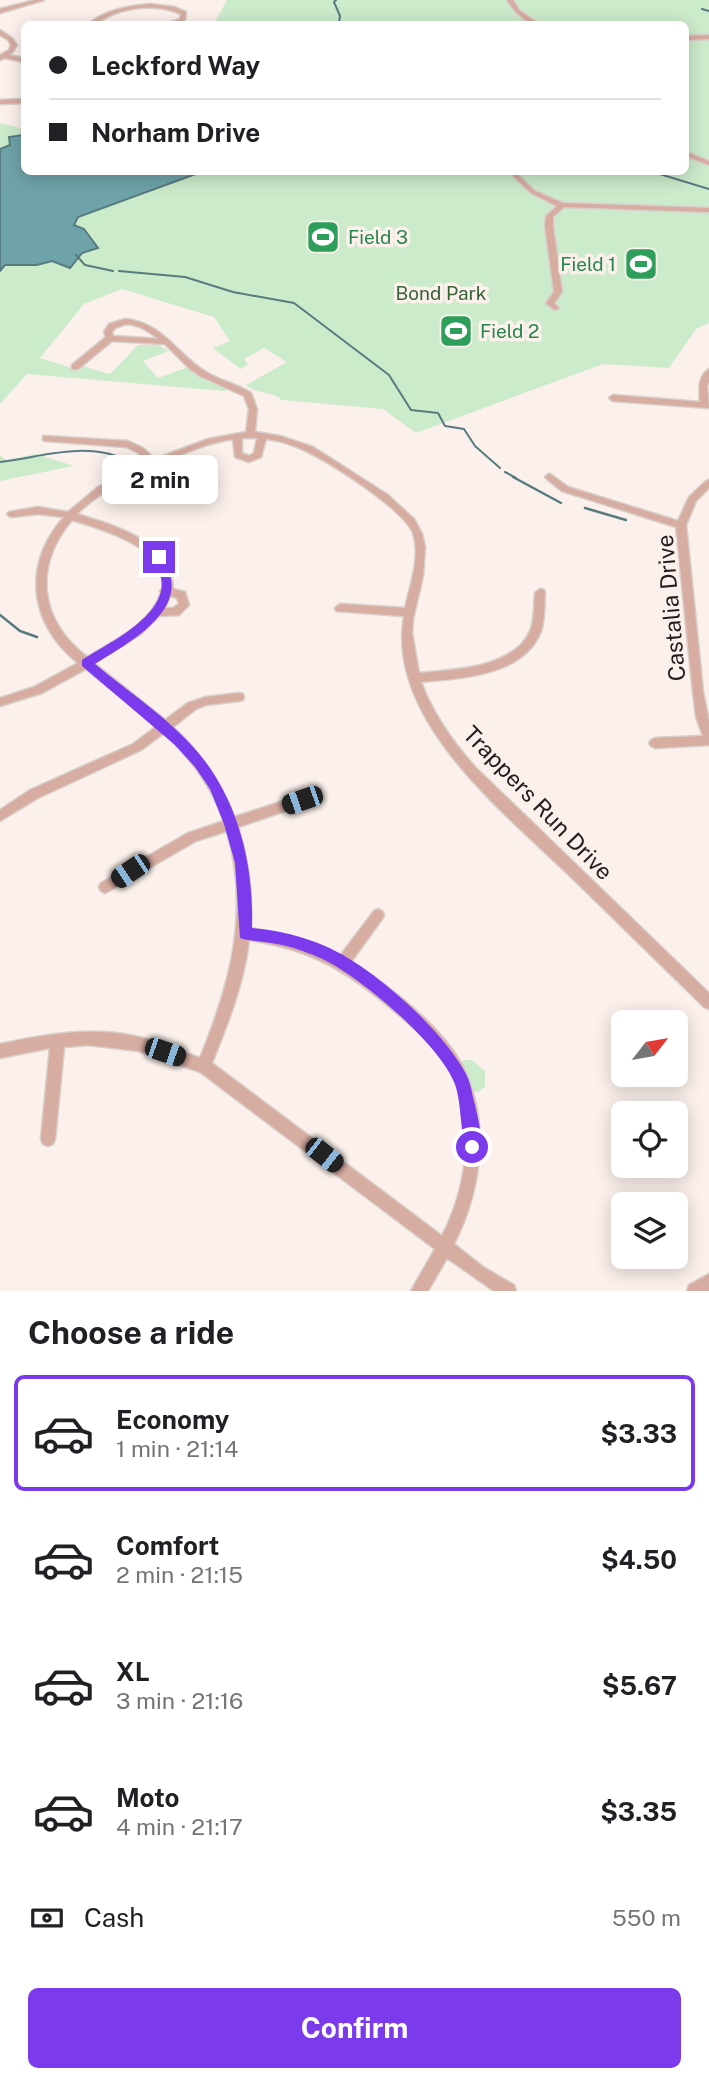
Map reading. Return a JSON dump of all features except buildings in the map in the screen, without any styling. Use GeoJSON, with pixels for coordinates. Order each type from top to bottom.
{"type":"FeatureCollection","features":[{"type":"Feature","properties":{"kind":"street"},"geometry":{"type":"LineString","coordinates":[[0,11],[41,0]]}},
{"type":"Feature","properties":{"kind":"street"},"geometry":{"type":"LineString","coordinates":[[510,0],[522,16],[531,21]]}},
{"type":"Feature","properties":{"kind":"street"},"geometry":{"type":"LineString","coordinates":[[96,21],[119,8],[138,4],[174,8],[184,13],[179,21]]}},
{"type":"Feature","properties":{"kind":"street"},"geometry":{"type":"LineString","coordinates":[[0,32],[14,45],[3,57]]}},
{"type":"Feature","properties":{"kind":"street"},"geometry":{"type":"LineString","coordinates":[[689,38],[709,37]]}},
{"type":"Feature","properties":{"kind":"street"},"geometry":{"type":"LineString","coordinates":[[3,57],[21,60]]}},
{"type":"Feature","properties":{"kind":"street"},"geometry":{"type":"LineString","coordinates":[[0,102],[21,102]]}},
{"type":"Feature","properties":{"kind":"street"},"geometry":{"type":"LineString","coordinates":[[689,155],[709,163]]}},
{"type":"Feature","properties":{"kind":"street"},"geometry":{"type":"LineString","coordinates":[[515,175],[533,191],[562,205],[709,210]]}},
{"type":"Feature","properties":{"kind":"street"},"geometry":{"type":"LineString","coordinates":[[555,308],[550,303],[558,292],[549,226],[550,216],[562,205]]}},
{"type":"Feature","properties":{"kind":"street"},"geometry":{"type":"LineString","coordinates":[[110,338],[109,327],[116,323],[131,322],[149,328],[198,372],[247,395],[253,409],[258,455],[248,459],[238,455],[237,436]]}},
{"type":"Feature","properties":{"kind":"street"},"geometry":{"type":"LineString","coordinates":[[75,367],[110,338],[166,342]]}},
{"type":"Feature","properties":{"kind":"street"},"geometry":{"type":"LineString","coordinates":[[613,398],[707,405],[703,386],[709,372]]}},
{"type":"Feature","properties":{"kind":"street","name":"Trappers Run Drive"},"geometry":{"type":"LineString","coordinates":[[204,1066],[235,985],[245,933],[244,877],[231,824],[206,773],[179,741],[59,637],[48,620],[41,600],[40,575],[43,560],[54,536],[70,516],[103,488],[195,445],[237,436],[287,440],[313,450],[397,508],[411,522],[421,549],[408,612],[408,651],[414,678],[436,725],[470,770],[709,1002]]}},
{"type":"Feature","properties":{"kind":"street"},"geometry":{"type":"LineString","coordinates":[[46,438],[128,444],[144,452],[153,463]]}},
{"type":"Feature","properties":{"kind":"street"},"geometry":{"type":"LineString","coordinates":[[550,477],[565,489],[681,524]]}},
{"type":"Feature","properties":{"kind":"street","name":"Castalia Drive"},"geometry":{"type":"LineString","coordinates":[[709,483],[692,499],[681,524],[698,692],[709,738]]}},
{"type":"Feature","properties":{"kind":"street"},"geometry":{"type":"LineString","coordinates":[[0,702],[38,691],[136,632],[156,612],[167,580],[165,570],[153,551],[127,536],[45,509],[12,514]]}},
{"type":"Feature","properties":{"kind":"street"},"geometry":{"type":"LineString","coordinates":[[156,612],[175,612],[184,605],[181,594],[165,591]]}},
{"type":"Feature","properties":{"kind":"street"},"geometry":{"type":"LineString","coordinates":[[414,678],[487,667],[511,658],[533,635],[539,616],[540,593]]}},
{"type":"Feature","properties":{"kind":"street"},"geometry":{"type":"LineString","coordinates":[[340,608],[408,612]]}},
{"type":"Feature","properties":{"kind":"street"},"geometry":{"type":"LineString","coordinates":[[0,816],[34,794],[127,752],[199,703],[239,697]]}},
{"type":"Feature","properties":{"kind":"street"},"geometry":{"type":"LineString","coordinates":[[655,743],[709,738]]}},
{"type":"Feature","properties":{"kind":"street"},"geometry":{"type":"LineString","coordinates":[[105,887],[174,845],[302,800]]}},
{"type":"Feature","properties":{"kind":"street"},"geometry":{"type":"LineString","coordinates":[[343,962],[378,915]]}},
{"type":"Feature","properties":{"kind":"street"},"geometry":{"type":"LineString","coordinates":[[245,933],[300,942],[343,962],[414,1019],[438,1044],[461,1079],[471,1123],[470,1173],[457,1221],[419,1291]]}},
{"type":"Feature","properties":{"kind":"street"},"geometry":{"type":"LineString","coordinates":[[0,1051],[20,1045],[88,1038],[139,1044],[204,1066],[444,1247],[509,1291]]}},
{"type":"Feature","properties":{"kind":"street"},"geometry":{"type":"LineString","coordinates":[[48,1139],[58,1041]]}},
{"type":"Feature","properties":{"kind":"street"},"geometry":{"type":"LineString","coordinates":[[695,1291],[709,1282]]}},
{"type":"Feature","properties":{"kind":"green space","name":"Bond Park"},"geometry":{"type":"Polygon","coordinates":[[[227,0],[709,0],[709,323],[696,329],[669,368],[603,364],[416,433],[383,409],[282,400],[252,389],[246,385],[287,362],[264,348],[244,359],[248,364],[241,369],[213,348],[230,341],[214,317],[122,289],[84,304],[40,358],[78,370],[82,366],[110,374],[138,345],[158,345],[169,351],[143,361],[158,378],[188,367],[205,380],[231,389],[224,391],[27,374],[0,404],[0,123],[21,128],[21,175],[689,175],[689,21],[216,21],[227,0]]]}},
{"type":"Feature","properties":{"kind":"green space"},"geometry":{"type":"Polygon","coordinates":[[[36,454],[74,466],[0,481],[0,455],[6,460],[36,454]]]}},
{"type":"Feature","properties":{"kind":"green space"},"geometry":{"type":"Polygon","coordinates":[[[464,1060],[472,1060],[485,1071],[485,1087],[478,1092],[472,1091],[460,1064],[464,1060]]]}},
{"type":"Feature","properties":{"kind":"water"},"geometry":{"type":"Polygon","coordinates":[[[21,135],[21,175],[193,175],[78,217],[74,225],[84,229],[98,248],[82,253],[70,268],[52,261],[37,265],[5,265],[0,271],[0,149],[10,145],[9,137],[21,135]]]}},
{"type":"Feature","properties":{"kind":"waterway"},"geometry":{"type":"LineString","coordinates":[[336,0],[334,2],[340,16],[339,21]]}},
{"type":"Feature","properties":{"kind":"waterway"},"geometry":{"type":"LineString","coordinates":[[702,9],[709,11]]}},
{"type":"Feature","properties":{"kind":"waterway"},"geometry":{"type":"LineString","coordinates":[[663,175],[709,189]]}},
{"type":"Feature","properties":{"kind":"waterway"},"geometry":{"type":"LineString","coordinates":[[76,255],[85,265],[113,271]]}},
{"type":"Feature","properties":{"kind":"waterway"},"geometry":{"type":"LineString","coordinates":[[119,271],[185,277],[233,292],[294,303],[389,375],[411,410],[438,413],[445,426],[464,429],[475,446],[500,468]]}},
{"type":"Feature","properties":{"kind":"waterway"},"geometry":{"type":"LineString","coordinates":[[0,462],[83,451],[100,452],[131,463]]}},
{"type":"Feature","properties":{"kind":"waterway"},"geometry":{"type":"LineString","coordinates":[[505,472],[516,478]]}},
{"type":"Feature","properties":{"kind":"waterway"},"geometry":{"type":"LineString","coordinates":[[513,477],[561,503]]}},
{"type":"Feature","properties":{"kind":"waterway"},"geometry":{"type":"LineString","coordinates":[[585,508],[626,520]]}},
{"type":"Feature","properties":{"kind":"waterway"},"geometry":{"type":"LineString","coordinates":[[0,615],[20,631],[37,637]]}},
{"type":"Feature","properties":{"kind":"place","name":"Field 3"},"geometry":{"type":"Point","coordinates":[323,237]}},
{"type":"Feature","properties":{"kind":"place","name":"Field 1"},"geometry":{"type":"Point","coordinates":[641,264]}},
{"type":"Feature","properties":{"kind":"place","name":"Field 2"},"geometry":{"type":"Point","coordinates":[456,331]}},
{"type":"Feature","properties":{"kind":"route"},"geometry":{"type":"LineString","coordinates":[[159,557],[167,580],[156,612],[136,632],[86,663],[179,741],[215,786],[224,804],[242,863],[246,904],[245,933],[300,942],[343,962],[428,1032],[449,1058],[461,1079],[471,1123],[472,1147]]}}]}
